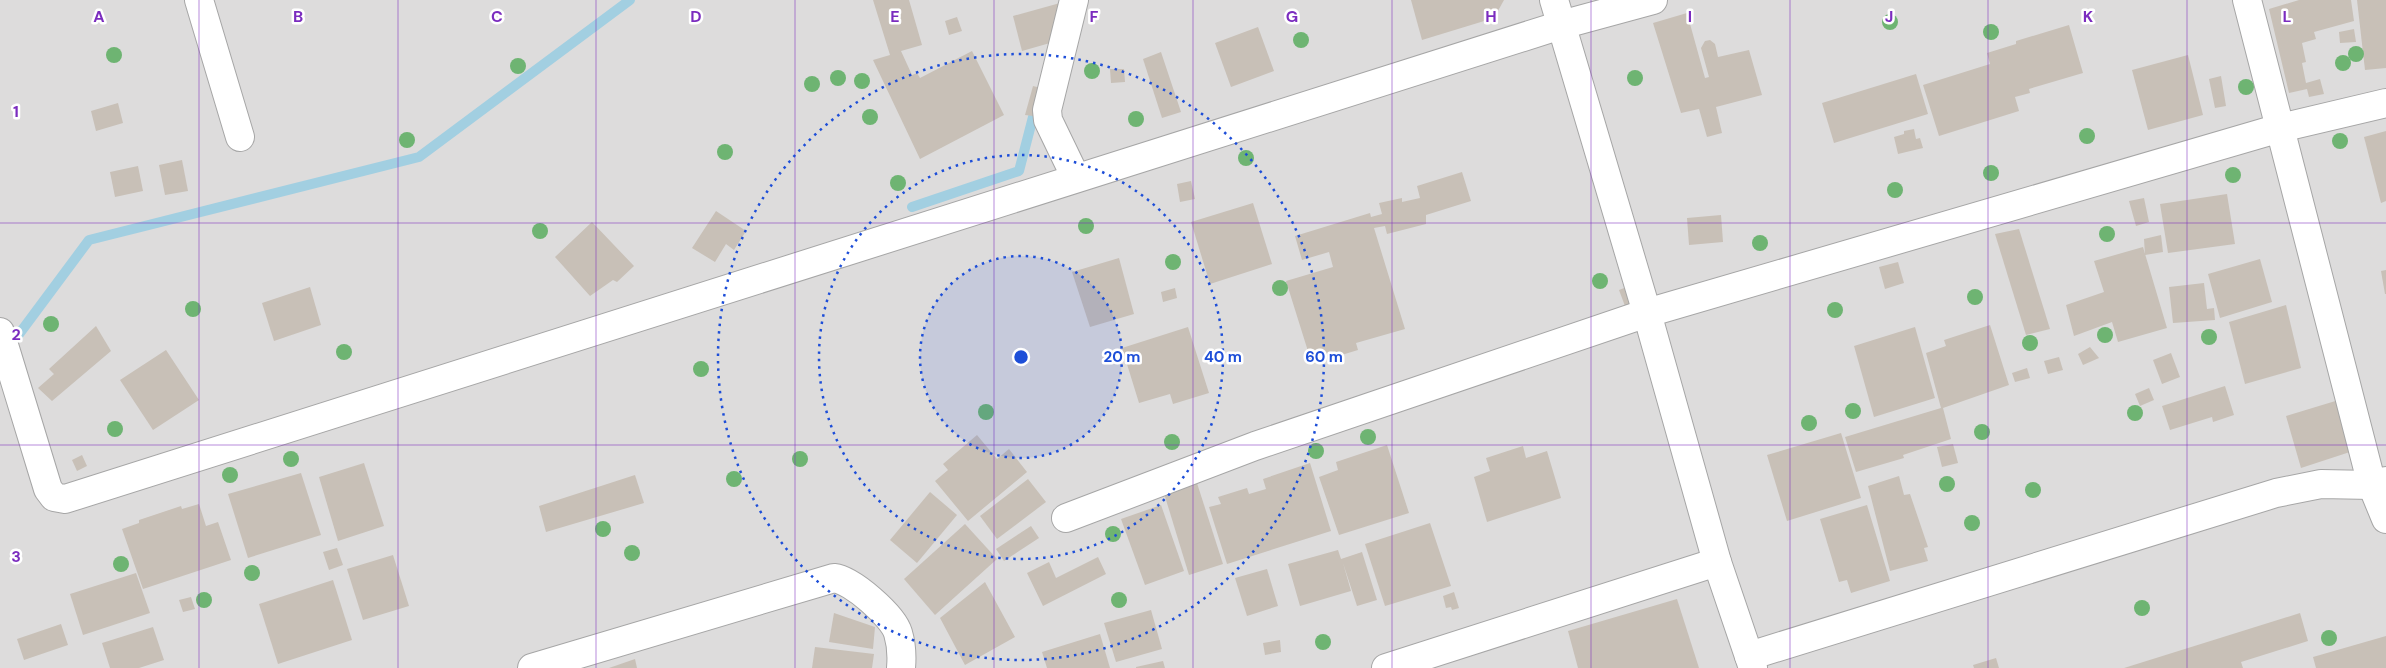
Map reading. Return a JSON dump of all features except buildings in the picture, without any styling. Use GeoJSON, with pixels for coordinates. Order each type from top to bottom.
{"type":"FeatureCollection","features":[{"type":"Feature","properties":{"kind":"street"},"geometry":{"type":"LineString","coordinates":[[198,0],[240,137]]}},
{"type":"Feature","properties":{"kind":"street"},"geometry":{"type":"LineString","coordinates":[[1074,0],[1046,110],[1048,120],[1076,178]]}},
{"type":"Feature","properties":{"kind":"street"},"geometry":{"type":"LineString","coordinates":[[0,332],[48,489],[54,497],[65,499],[1076,178],[1558,12],[1653,0]]}},
{"type":"Feature","properties":{"kind":"street"},"geometry":{"type":"LineString","coordinates":[[2247,0],[2280,128],[2379,483],[2386,519]]}},
{"type":"Feature","properties":{"kind":"street"},"geometry":{"type":"LineString","coordinates":[[1558,12],[1647,313],[1717,562],[1751,662],[2276,492],[2321,484],[2379,483]]}},
{"type":"Feature","properties":{"kind":"street"},"geometry":{"type":"LineString","coordinates":[[1066,518],[1255,446],[1647,313],[2280,128],[2386,103]]}},
{"type":"Feature","properties":{"kind":"street"},"geometry":{"type":"LineString","coordinates":[[1386,668],[1717,562]]}},
{"type":"Feature","properties":{"kind":"street"},"geometry":{"type":"LineString","coordinates":[[532,668],[834,578],[847,583],[887,614],[898,632],[901,668]]}},
{"type":"Feature","properties":{"kind":"shaded area"},"geometry":{"type":"Polygon","coordinates":[[[0,0],[2386,0],[2386,668],[0,668],[0,0]]]}},
{"type":"Feature","properties":{"kind":"waterway"},"geometry":{"type":"LineString","coordinates":[[8,349],[89,240],[419,157],[630,0]]}},
{"type":"Feature","properties":{"kind":"waterway"},"geometry":{"type":"LineString","coordinates":[[912,207],[1019,171],[1033,117]]}}]}
